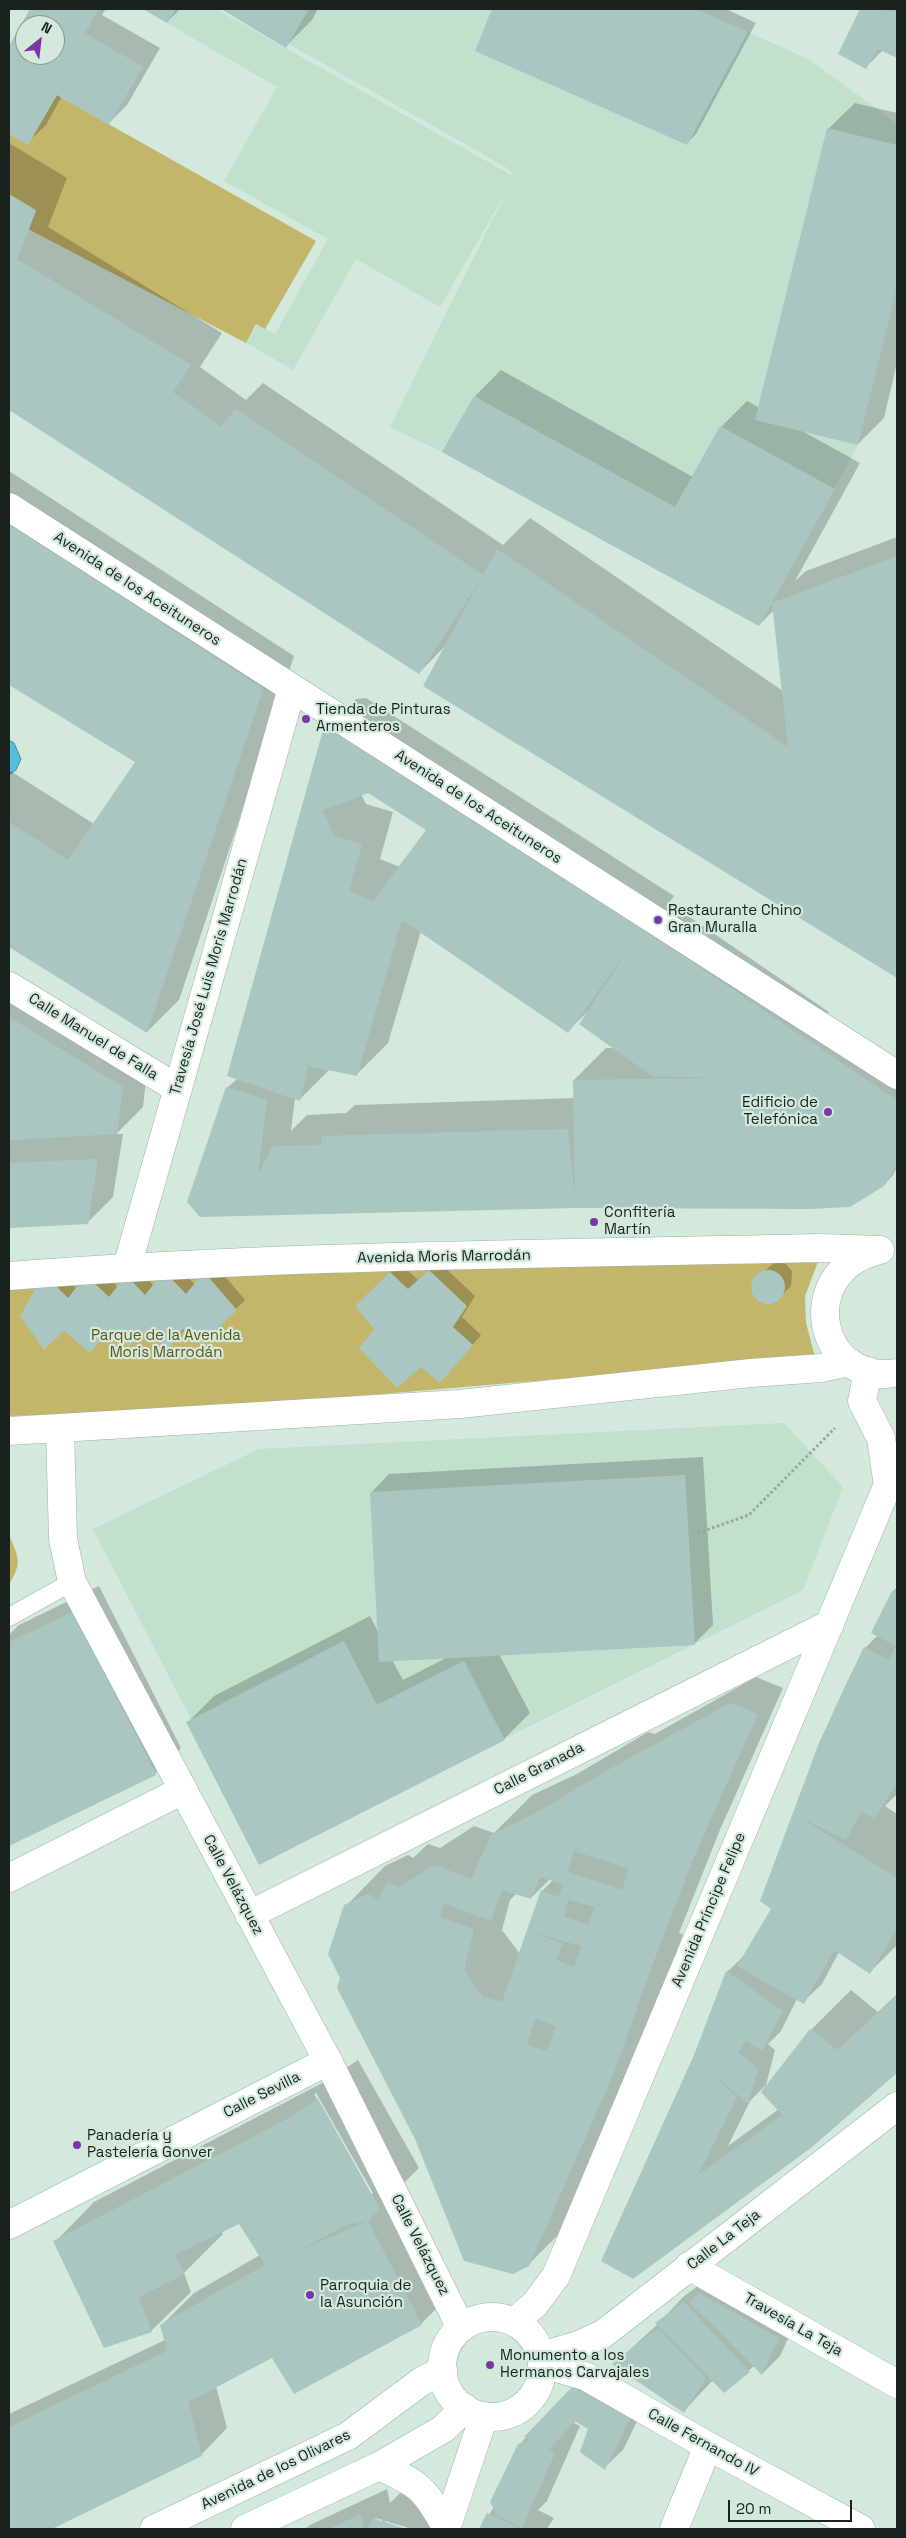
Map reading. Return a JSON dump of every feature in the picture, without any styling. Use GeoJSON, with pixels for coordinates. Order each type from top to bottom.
{"type":"FeatureCollection","features":[{"type":"Feature","properties":{"kind":"street","name":"Avenida de los Aceituneros"},"geometry":{"type":"LineString","coordinates":[[9,507],[897,1075]]}},
{"type":"Feature","properties":{"kind":"street","name":"Travesía José Luis Moris Marrodán"},"geometry":{"type":"LineString","coordinates":[[128,1267],[292,688]]}},
{"type":"Feature","properties":{"kind":"street","name":"Calle Manuel de Falla"},"geometry":{"type":"LineString","coordinates":[[9,986],[178,1089]]}},
{"type":"Feature","properties":{"kind":"street","name":"Avenida Moris Marrodán"},"geometry":{"type":"LineString","coordinates":[[9,1276],[128,1267],[437,1256],[820,1248],[891,1249]]}},
{"type":"Feature","properties":{"kind":"street"},"geometry":{"type":"LineString","coordinates":[[862,1401],[859,1367],[836,1349],[827,1332],[824,1314],[826,1296],[834,1279],[846,1265],[861,1255],[891,1249]]}},
{"type":"Feature","properties":{"kind":"street"},"geometry":{"type":"LineString","coordinates":[[9,1431],[460,1404],[751,1373],[821,1368],[859,1367],[886,1374],[897,1373]]}},
{"type":"Feature","properties":{"kind":"street","name":"Avenida Príncipe Felipe"},"geometry":{"type":"LineString","coordinates":[[514,2322],[534,2304],[556,2276],[893,1475],[881,1438],[862,1401]]}},
{"type":"Feature","properties":{"kind":"street","name":"Calle Velázquez"},"geometry":{"type":"LineString","coordinates":[[60,1429],[63,1539],[72,1582],[328,2061],[461,2328]]}},
{"type":"Feature","properties":{"kind":"street","name":"Calle Granada"},"geometry":{"type":"LineString","coordinates":[[249,1915],[830,1624]]}},
{"type":"Feature","properties":{"kind":"street"},"geometry":{"type":"LineString","coordinates":[[9,1878],[183,1790]]}},
{"type":"Feature","properties":{"kind":"street","name":"Calle Sevilla"},"geometry":{"type":"LineString","coordinates":[[9,2225],[328,2061]]}},
{"type":"Feature","properties":{"kind":"street","name":"Calle La Teja"},"geometry":{"type":"LineString","coordinates":[[542,2360],[579,2346],[603,2334],[897,2106]]}},
{"type":"Feature","properties":{"kind":"street","name":"Travesía La Teja"},"geometry":{"type":"LineString","coordinates":[[690,2266],[897,2384]]}},
{"type":"Feature","properties":{"kind":"street"},"geometry":{"type":"LineString","coordinates":[[487,2317],[514,2322],[531,2336],[542,2360],[538,2386],[526,2404],[513,2412],[499,2416],[474,2412],[457,2402],[447,2387],[443,2370],[444,2354],[451,2340],[461,2328],[473,2321],[487,2317]]}},
{"type":"Feature","properties":{"kind":"street","name":"Calle Fernando IV"},"geometry":{"type":"LineString","coordinates":[[542,2360],[586,2376],[708,2446],[861,2529]]}},
{"type":"Feature","properties":{"kind":"street","name":"Avenida de los Olivares"},"geometry":{"type":"LineString","coordinates":[[154,2529],[348,2436],[422,2381],[443,2370]]}},
{"type":"Feature","properties":{"kind":"street"},"geometry":{"type":"LineString","coordinates":[[245,2529],[379,2466],[474,2412]]}},
{"type":"Feature","properties":{"kind":"street"},"geometry":{"type":"LineString","coordinates":[[446,2529],[474,2412]]}},
{"type":"Feature","properties":{"kind":"street"},"geometry":{"type":"LineString","coordinates":[[674,2529],[708,2446]]}},
{"type":"Feature","properties":{"kind":"street"},"geometry":{"type":"LineString","coordinates":[[379,2466],[403,2476],[420,2487],[430,2498],[446,2529]]}},
{"type":"Feature","properties":{"kind":"lane"},"geometry":{"type":"LineString","coordinates":[[9,1617],[72,1582]]}},
{"type":"Feature","properties":{"kind":"path"},"geometry":{"type":"LineString","coordinates":[[698,1533],[748,1515],[862,1401]]}},
{"type":"Feature","properties":{"kind":"shaded area"},"geometry":{"type":"Polygon","coordinates":[[[176,9],[216,9],[513,176],[509,169],[227,9],[697,9],[810,60],[897,124],[897,287],[858,445],[759,626],[442,452],[390,427],[508,188],[440,307],[356,259],[293,370],[246,343],[257,324],[275,334],[328,239],[224,181],[277,87],[167,23],[176,9]]]}},
{"type":"Feature","properties":{"kind":"shaded area"},"geometry":{"type":"Polygon","coordinates":[[[784,1423],[843,1487],[803,1590],[263,1859],[93,1529],[259,1449],[784,1423]]]}},
{"type":"Feature","properties":{"kind":"green space"},"geometry":{"type":"Polygon","coordinates":[[[57,95],[316,241],[265,329],[256,324],[246,343],[28,229],[36,210],[9,194],[9,134],[28,144],[57,95]]]}},
{"type":"Feature","properties":{"kind":"green space","name":"Parque de la Avenida Moris Marrodán"},"geometry":{"type":"Polygon","coordinates":[[[819,1259],[805,1296],[806,1323],[815,1357],[206,1409],[9,1416],[9,1286],[417,1269],[819,1259]]]}},
{"type":"Feature","properties":{"kind":"green space"},"geometry":{"type":"Polygon","coordinates":[[[9,1535],[17,1554],[18,1565],[9,1584],[9,1535]]]}},
{"type":"Feature","properties":{"kind":"water"},"geometry":{"type":"Polygon","coordinates":[[[9,740],[14,743],[21,759],[16,770],[9,775],[9,740]]]}},
{"type":"Feature","properties":{"kind":"building"},"geometry":{"type":"Polygon","coordinates":[[[30,9],[99,9],[85,33],[143,67],[109,125],[57,95],[28,145],[9,134],[9,46],[15,35],[15,65],[65,65],[65,15],[27,15],[30,9]]]}},
{"type":"Feature","properties":{"kind":"building"},"geometry":{"type":"Polygon","coordinates":[[[143,9],[176,9],[167,23],[143,9]]]}},
{"type":"Feature","properties":{"kind":"building"},"geometry":{"type":"Polygon","coordinates":[[[221,9],[309,9],[286,48],[221,9]]]}},
{"type":"Feature","properties":{"kind":"building"},"geometry":{"type":"Polygon","coordinates":[[[492,9],[697,9],[748,32],[687,145],[475,51],[492,9]]]}},
{"type":"Feature","properties":{"kind":"building"},"geometry":{"type":"Polygon","coordinates":[[[860,9],[897,11],[897,58],[878,49],[866,69],[838,54],[860,9]]]}},
{"type":"Feature","properties":{"kind":"building"},"geometry":{"type":"Polygon","coordinates":[[[827,128],[897,145],[897,287],[858,445],[755,420],[827,128]]]}},
{"type":"Feature","properties":{"kind":"building"},"geometry":{"type":"Polygon","coordinates":[[[9,194],[36,211],[17,259],[191,365],[173,392],[221,427],[236,409],[483,575],[497,549],[788,747],[772,603],[897,556],[897,978],[423,686],[481,579],[419,674],[9,410],[9,194]]]}},
{"type":"Feature","properties":{"kind":"building"},"geometry":{"type":"Polygon","coordinates":[[[474,396],[675,507],[720,426],[835,489],[759,626],[442,452],[474,396]]]}},
{"type":"Feature","properties":{"kind":"building"},"geometry":{"type":"Polygon","coordinates":[[[9,523],[263,689],[147,1033],[9,947],[9,822],[68,860],[135,762],[9,685],[9,523]]]}},
{"type":"Feature","properties":{"kind":"building"},"geometry":{"type":"Polygon","coordinates":[[[323,730],[334,730],[643,929],[897,1100],[897,1164],[884,1186],[850,1207],[810,1209],[576,1208],[200,1217],[187,1202],[226,1087],[267,1100],[258,1174],[273,1146],[321,1145],[322,1136],[568,1129],[575,1203],[573,1080],[722,1078],[652,1076],[579,1024],[633,943],[568,1033],[402,920],[357,1076],[308,1066],[300,1101],[227,1076],[323,730]],[[368,793],[323,810],[334,836],[362,844],[349,891],[373,901],[426,830],[368,793]]]}},
{"type":"Feature","properties":{"kind":"building"},"geometry":{"type":"Polygon","coordinates":[[[9,1017],[123,1087],[117,1134],[9,1140],[9,1017]]]}},
{"type":"Feature","properties":{"kind":"building"},"geometry":{"type":"Polygon","coordinates":[[[98,1159],[88,1224],[9,1228],[9,1163],[98,1159]]]}},
{"type":"Feature","properties":{"kind":"building"},"geometry":{"type":"Polygon","coordinates":[[[429,1270],[467,1306],[453,1327],[473,1345],[440,1383],[421,1367],[397,1388],[359,1348],[374,1329],[355,1306],[390,1272],[408,1289],[429,1270]]]}},
{"type":"Feature","properties":{"kind":"building"},"geometry":{"type":"Polygon","coordinates":[[[768,1270],[780,1275],[785,1287],[780,1299],[768,1304],[756,1299],[751,1287],[756,1275],[768,1270]]]}},
{"type":"Feature","properties":{"kind":"building"},"geometry":{"type":"Polygon","coordinates":[[[164,1271],[186,1294],[204,1272],[237,1310],[201,1345],[183,1329],[168,1350],[148,1329],[129,1346],[109,1330],[90,1353],[64,1331],[44,1350],[20,1316],[44,1274],[68,1298],[86,1275],[109,1297],[126,1275],[145,1295],[164,1271]]]}},
{"type":"Feature","properties":{"kind":"building"},"geometry":{"type":"Polygon","coordinates":[[[685,1475],[695,1645],[379,1662],[370,1492],[685,1475]]]}},
{"type":"Feature","properties":{"kind":"building"},"geometry":{"type":"Polygon","coordinates":[[[892,1591],[897,1593],[897,1783],[875,1818],[861,1812],[846,1840],[796,1815],[897,1878],[897,1928],[870,1974],[834,1950],[804,2004],[737,1966],[771,1909],[760,1901],[819,1743],[864,1647],[889,1660],[896,1646],[871,1633],[892,1591]]]}},
{"type":"Feature","properties":{"kind":"building"},"geometry":{"type":"Polygon","coordinates":[[[73,1612],[156,1775],[9,1846],[9,1642],[73,1612]]]}},
{"type":"Feature","properties":{"kind":"building"},"geometry":{"type":"Polygon","coordinates":[[[344,1641],[377,1705],[464,1661],[505,1740],[259,1865],[186,1722],[344,1641]]]}},
{"type":"Feature","properties":{"kind":"building"},"geometry":{"type":"Polygon","coordinates":[[[730,1703],[758,1714],[693,1859],[615,2070],[529,2266],[513,2274],[464,2261],[415,2139],[337,1988],[340,1978],[328,1954],[344,1905],[368,1894],[379,1900],[387,1882],[399,1887],[434,1865],[471,1879],[491,1835],[536,1813],[608,1770],[730,1703]],[[574,1851],[568,1872],[623,1890],[628,1868],[574,1851]],[[540,1877],[531,1899],[502,1890],[491,1921],[444,1903],[440,1917],[474,1929],[464,1970],[483,1997],[502,2002],[541,1890],[559,1897],[563,1884],[540,1877]],[[562,1898],[568,1900],[564,1917],[588,1924],[595,1907],[562,1898]],[[533,1932],[563,1944],[556,1960],[574,1967],[581,1946],[533,1932]],[[535,2019],[527,2045],[547,2051],[556,2026],[535,2019]]]}},
{"type":"Feature","properties":{"kind":"building"},"geometry":{"type":"Polygon","coordinates":[[[726,1971],[783,2011],[762,2051],[746,2041],[738,2052],[758,2069],[748,2104],[707,2068],[737,2097],[698,2175],[781,2116],[805,2140],[761,2092],[810,2029],[837,2050],[897,1995],[897,2073],[812,2147],[633,2279],[601,2261],[694,2055],[726,1971]]]}},
{"type":"Feature","properties":{"kind":"building"},"geometry":{"type":"Polygon","coordinates":[[[318,2099],[380,2209],[368,2221],[422,2325],[294,2394],[272,2358],[188,2402],[202,2456],[52,2529],[9,2529],[9,2427],[167,2351],[160,2325],[265,2265],[239,2224],[175,2255],[184,2274],[139,2297],[152,2332],[104,2348],[53,2241],[287,2119],[318,2099]],[[368,2221],[346,2225],[300,2250],[368,2221]]]}},
{"type":"Feature","properties":{"kind":"building"},"geometry":{"type":"Polygon","coordinates":[[[699,2293],[779,2338],[762,2375],[689,2302],[699,2293]]]}},
{"type":"Feature","properties":{"kind":"building"},"geometry":{"type":"Polygon","coordinates":[[[684,2302],[750,2372],[724,2393],[655,2323],[684,2302]]]}},
{"type":"Feature","properties":{"kind":"building"},"geometry":{"type":"Polygon","coordinates":[[[658,2328],[706,2378],[684,2413],[612,2364],[658,2328]]]}},
{"type":"Feature","properties":{"kind":"building"},"geometry":{"type":"Polygon","coordinates":[[[572,2387],[630,2418],[605,2470],[580,2452],[588,2429],[575,2421],[550,2449],[543,2446],[555,2453],[522,2528],[497,2515],[490,2502],[518,2444],[531,2440],[524,2437],[572,2387]]]}},
{"type":"Feature","properties":{"kind":"building"},"geometry":{"type":"Polygon","coordinates":[[[487,2513],[521,2529],[479,2529],[487,2513]]]}},
{"type":"Feature","properties":{"kind":"building"},"geometry":{"type":"Polygon","coordinates":[[[361,2514],[364,2529],[329,2529],[361,2514]]]}},
{"type":"Feature","properties":{"kind":"building"},"geometry":{"type":"Polygon","coordinates":[[[373,2518],[406,2529],[368,2529],[373,2518]]]}},
{"type":"Feature","properties":{"kind":"place","name":"Tienda de Pinturas Armenteros"},"geometry":{"type":"Point","coordinates":[306,719]}},
{"type":"Feature","properties":{"kind":"place","name":"Restaurante Chino Gran Muralla"},"geometry":{"type":"Point","coordinates":[658,920]}},
{"type":"Feature","properties":{"kind":"place","name":"Edificio de Telefónica"},"geometry":{"type":"Point","coordinates":[828,1112]}},
{"type":"Feature","properties":{"kind":"place","name":"Confitería Martín"},"geometry":{"type":"Point","coordinates":[594,1222]}},
{"type":"Feature","properties":{"kind":"place","name":"Panadería y Pastelería Gonver"},"geometry":{"type":"Point","coordinates":[77,2145]}},
{"type":"Feature","properties":{"kind":"place","name":"Parroquia de la Asunción"},"geometry":{"type":"Point","coordinates":[310,2295]}},
{"type":"Feature","properties":{"kind":"place","name":"Monumento a los Hermanos Carvajales"},"geometry":{"type":"Point","coordinates":[490,2365]}}]}
